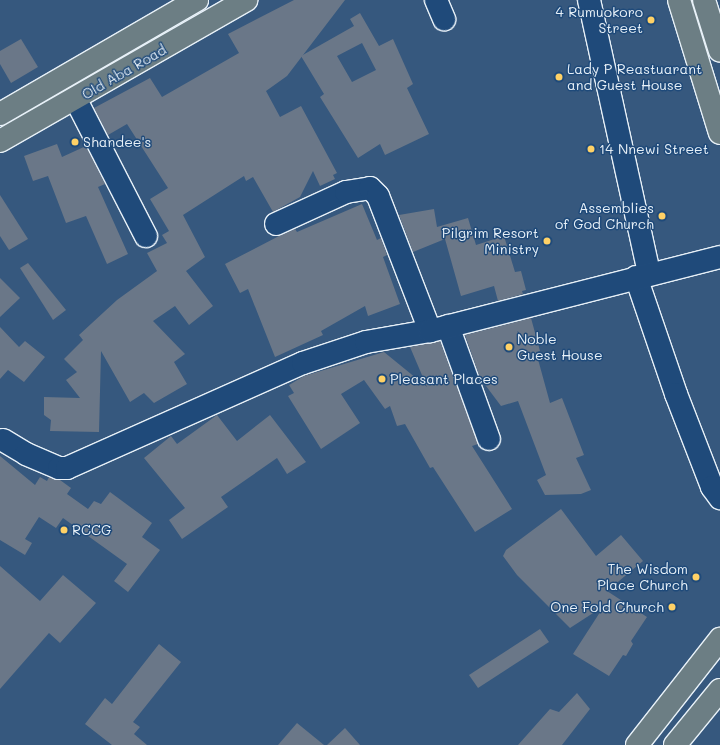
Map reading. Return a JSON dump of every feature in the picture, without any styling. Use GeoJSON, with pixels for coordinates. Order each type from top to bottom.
{"type":"FeatureCollection","features":[{"type":"Feature","properties":{"kind":"main road","name":"Old Aba Road"},"geometry":{"type":"LineString","coordinates":[[0,114],[198,0]]}},
{"type":"Feature","properties":{"kind":"main road","name":"Old Aba Road"},"geometry":{"type":"LineString","coordinates":[[0,142],[76,100],[246,0]]}},
{"type":"Feature","properties":{"kind":"main road"},"geometry":{"type":"LineString","coordinates":[[679,0],[720,134]]}},
{"type":"Feature","properties":{"kind":"main road"},"geometry":{"type":"LineString","coordinates":[[704,0],[720,51]]}},
{"type":"Feature","properties":{"kind":"main road"},"geometry":{"type":"LineString","coordinates":[[637,745],[720,638]]}},
{"type":"Feature","properties":{"kind":"main road"},"geometry":{"type":"LineString","coordinates":[[675,745],[720,690]]}},
{"type":"Feature","properties":{"kind":"street"},"geometry":{"type":"LineString","coordinates":[[588,0],[642,276],[676,394],[712,487],[720,498]]}},
{"type":"Feature","properties":{"kind":"street"},"geometry":{"type":"LineString","coordinates":[[76,100],[146,236]]}},
{"type":"Feature","properties":{"kind":"street"},"geometry":{"type":"LineString","coordinates":[[276,224],[346,192],[370,188],[378,196],[489,439]]}},
{"type":"Feature","properties":{"kind":"street"},"geometry":{"type":"LineString","coordinates":[[3,440],[26,454],[59,468],[67,468],[304,363],[366,342],[439,328],[720,257]]}},
{"type":"Feature","properties":{"kind":"building"},"geometry":{"type":"Polygon","coordinates":[[[294,0],[345,0],[287,76],[266,91],[280,117],[301,106],[337,173],[333,175],[335,179],[320,186],[313,171],[300,197],[273,212],[253,177],[246,181],[244,176],[183,215],[205,257],[186,271],[213,306],[189,325],[175,306],[153,321],[185,354],[174,362],[187,384],[154,403],[144,393],[130,402],[101,351],[99,432],[50,431],[51,420],[44,415],[44,397],[80,398],[66,380],[77,372],[64,359],[83,340],[79,335],[117,300],[157,271],[147,253],[167,243],[162,235],[169,231],[150,199],[168,188],[127,124],[108,135],[94,108],[150,78],[162,97],[239,53],[228,34],[294,0]]]}},
{"type":"Feature","properties":{"kind":"building"},"geometry":{"type":"Polygon","coordinates":[[[360,13],[379,46],[393,39],[413,84],[407,88],[429,134],[385,155],[380,144],[358,158],[320,97],[324,94],[301,56],[354,26],[350,19],[360,13]],[[362,43],[337,56],[352,82],[376,70],[362,43]]]}},
{"type":"Feature","properties":{"kind":"building"},"geometry":{"type":"Polygon","coordinates":[[[21,39],[38,67],[11,83],[0,64],[0,51],[21,39]]]}},
{"type":"Feature","properties":{"kind":"building"},"geometry":{"type":"Polygon","coordinates":[[[57,144],[62,157],[86,146],[105,184],[98,187],[128,254],[107,264],[86,216],[66,223],[48,176],[33,181],[24,156],[57,144]]]}},
{"type":"Feature","properties":{"kind":"building"},"geometry":{"type":"Polygon","coordinates":[[[0,195],[28,239],[9,250],[0,236],[0,195]]]}},
{"type":"Feature","properties":{"kind":"building"},"geometry":{"type":"Polygon","coordinates":[[[362,204],[377,240],[381,238],[387,255],[383,257],[400,304],[368,316],[365,306],[321,331],[323,335],[275,357],[248,289],[240,293],[225,264],[279,236],[295,229],[297,232],[362,204]]]}},
{"type":"Feature","properties":{"kind":"building"},"geometry":{"type":"Polygon","coordinates":[[[434,209],[437,227],[468,218],[476,245],[504,236],[515,272],[521,271],[526,290],[522,291],[523,294],[498,301],[494,286],[461,296],[445,239],[413,252],[399,215],[434,209]]]}},
{"type":"Feature","properties":{"kind":"building"},"geometry":{"type":"Polygon","coordinates":[[[28,263],[66,310],[53,320],[20,268],[28,263]]]}},
{"type":"Feature","properties":{"kind":"building"},"geometry":{"type":"Polygon","coordinates":[[[0,278],[20,298],[0,317],[0,278]]]}},
{"type":"Feature","properties":{"kind":"building"},"geometry":{"type":"Polygon","coordinates":[[[531,318],[540,351],[536,352],[550,403],[562,398],[584,455],[576,458],[591,490],[581,494],[545,495],[537,480],[546,475],[518,401],[501,406],[480,378],[465,335],[531,318]]]}},
{"type":"Feature","properties":{"kind":"building"},"geometry":{"type":"Polygon","coordinates":[[[0,327],[19,347],[25,341],[45,357],[24,382],[8,370],[0,379],[0,327]]]}},
{"type":"Feature","properties":{"kind":"building"},"geometry":{"type":"Polygon","coordinates":[[[440,341],[478,444],[472,446],[512,509],[475,532],[433,467],[430,468],[405,424],[397,426],[390,406],[385,409],[364,380],[341,394],[360,423],[321,449],[288,396],[294,393],[289,385],[304,376],[384,352],[427,387],[410,347],[440,341]]]}},
{"type":"Feature","properties":{"kind":"building"},"geometry":{"type":"Polygon","coordinates":[[[217,415],[237,441],[270,415],[306,462],[287,474],[277,458],[221,497],[228,507],[182,539],[169,520],[185,508],[144,458],[171,436],[177,444],[217,415]]]}},
{"type":"Feature","properties":{"kind":"building"},"geometry":{"type":"Polygon","coordinates":[[[0,456],[35,485],[40,477],[47,481],[49,477],[60,480],[71,488],[67,494],[88,509],[94,501],[101,504],[110,492],[152,523],[142,537],[160,550],[128,592],[114,581],[127,564],[63,518],[56,528],[39,517],[25,539],[32,543],[25,555],[0,540],[0,456]]]}},
{"type":"Feature","properties":{"kind":"building"},"geometry":{"type":"Polygon","coordinates":[[[561,509],[596,556],[621,535],[643,561],[607,591],[647,617],[631,641],[633,644],[626,656],[623,655],[609,676],[573,654],[604,606],[570,628],[517,575],[503,556],[506,550],[561,509]]]}},
{"type":"Feature","properties":{"kind":"building"},"geometry":{"type":"Polygon","coordinates":[[[0,566],[40,601],[63,575],[96,603],[60,643],[49,633],[0,689],[0,566]]]}},
{"type":"Feature","properties":{"kind":"building"},"geometry":{"type":"Polygon","coordinates":[[[540,629],[549,642],[478,688],[469,675],[540,629]]]}},
{"type":"Feature","properties":{"kind":"building"},"geometry":{"type":"Polygon","coordinates":[[[159,644],[181,662],[133,722],[140,727],[134,734],[147,745],[112,745],[85,724],[105,698],[112,704],[159,644]]]}},
{"type":"Feature","properties":{"kind":"building"},"geometry":{"type":"Polygon","coordinates":[[[577,693],[590,709],[562,745],[518,745],[550,709],[559,712],[577,693]]]}},
{"type":"Feature","properties":{"kind":"building"},"geometry":{"type":"Polygon","coordinates":[[[297,723],[324,745],[278,745],[297,723]]]}},
{"type":"Feature","properties":{"kind":"building"},"geometry":{"type":"Polygon","coordinates":[[[345,728],[360,745],[327,745],[345,728]]]}},
{"type":"Feature","properties":{"kind":"place","name":"4 Rumuokoro Street"},"geometry":{"type":"Point","coordinates":[651,20]}},
{"type":"Feature","properties":{"kind":"place","name":"Lady P Reastuarant and Guest House"},"geometry":{"type":"Point","coordinates":[559,77]}},
{"type":"Feature","properties":{"kind":"place","name":"Shandee's"},"geometry":{"type":"Point","coordinates":[75,142]}},
{"type":"Feature","properties":{"kind":"place","name":"14 Nnewi Street"},"geometry":{"type":"Point","coordinates":[591,149]}},
{"type":"Feature","properties":{"kind":"place","name":"Assemblies of God Church"},"geometry":{"type":"Point","coordinates":[662,216]}},
{"type":"Feature","properties":{"kind":"place","name":"Pilgrim Resort Ministry"},"geometry":{"type":"Point","coordinates":[547,241]}},
{"type":"Feature","properties":{"kind":"place","name":"Noble Guest House"},"geometry":{"type":"Point","coordinates":[509,347]}},
{"type":"Feature","properties":{"kind":"place","name":"Pleasant Places"},"geometry":{"type":"Point","coordinates":[382,379]}},
{"type":"Feature","properties":{"kind":"place","name":"RCCG"},"geometry":{"type":"Point","coordinates":[64,530]}},
{"type":"Feature","properties":{"kind":"place","name":"The Wisdom Place Church"},"geometry":{"type":"Point","coordinates":[696,577]}},
{"type":"Feature","properties":{"kind":"place","name":"One Fold Church"},"geometry":{"type":"Point","coordinates":[672,607]}}]}
